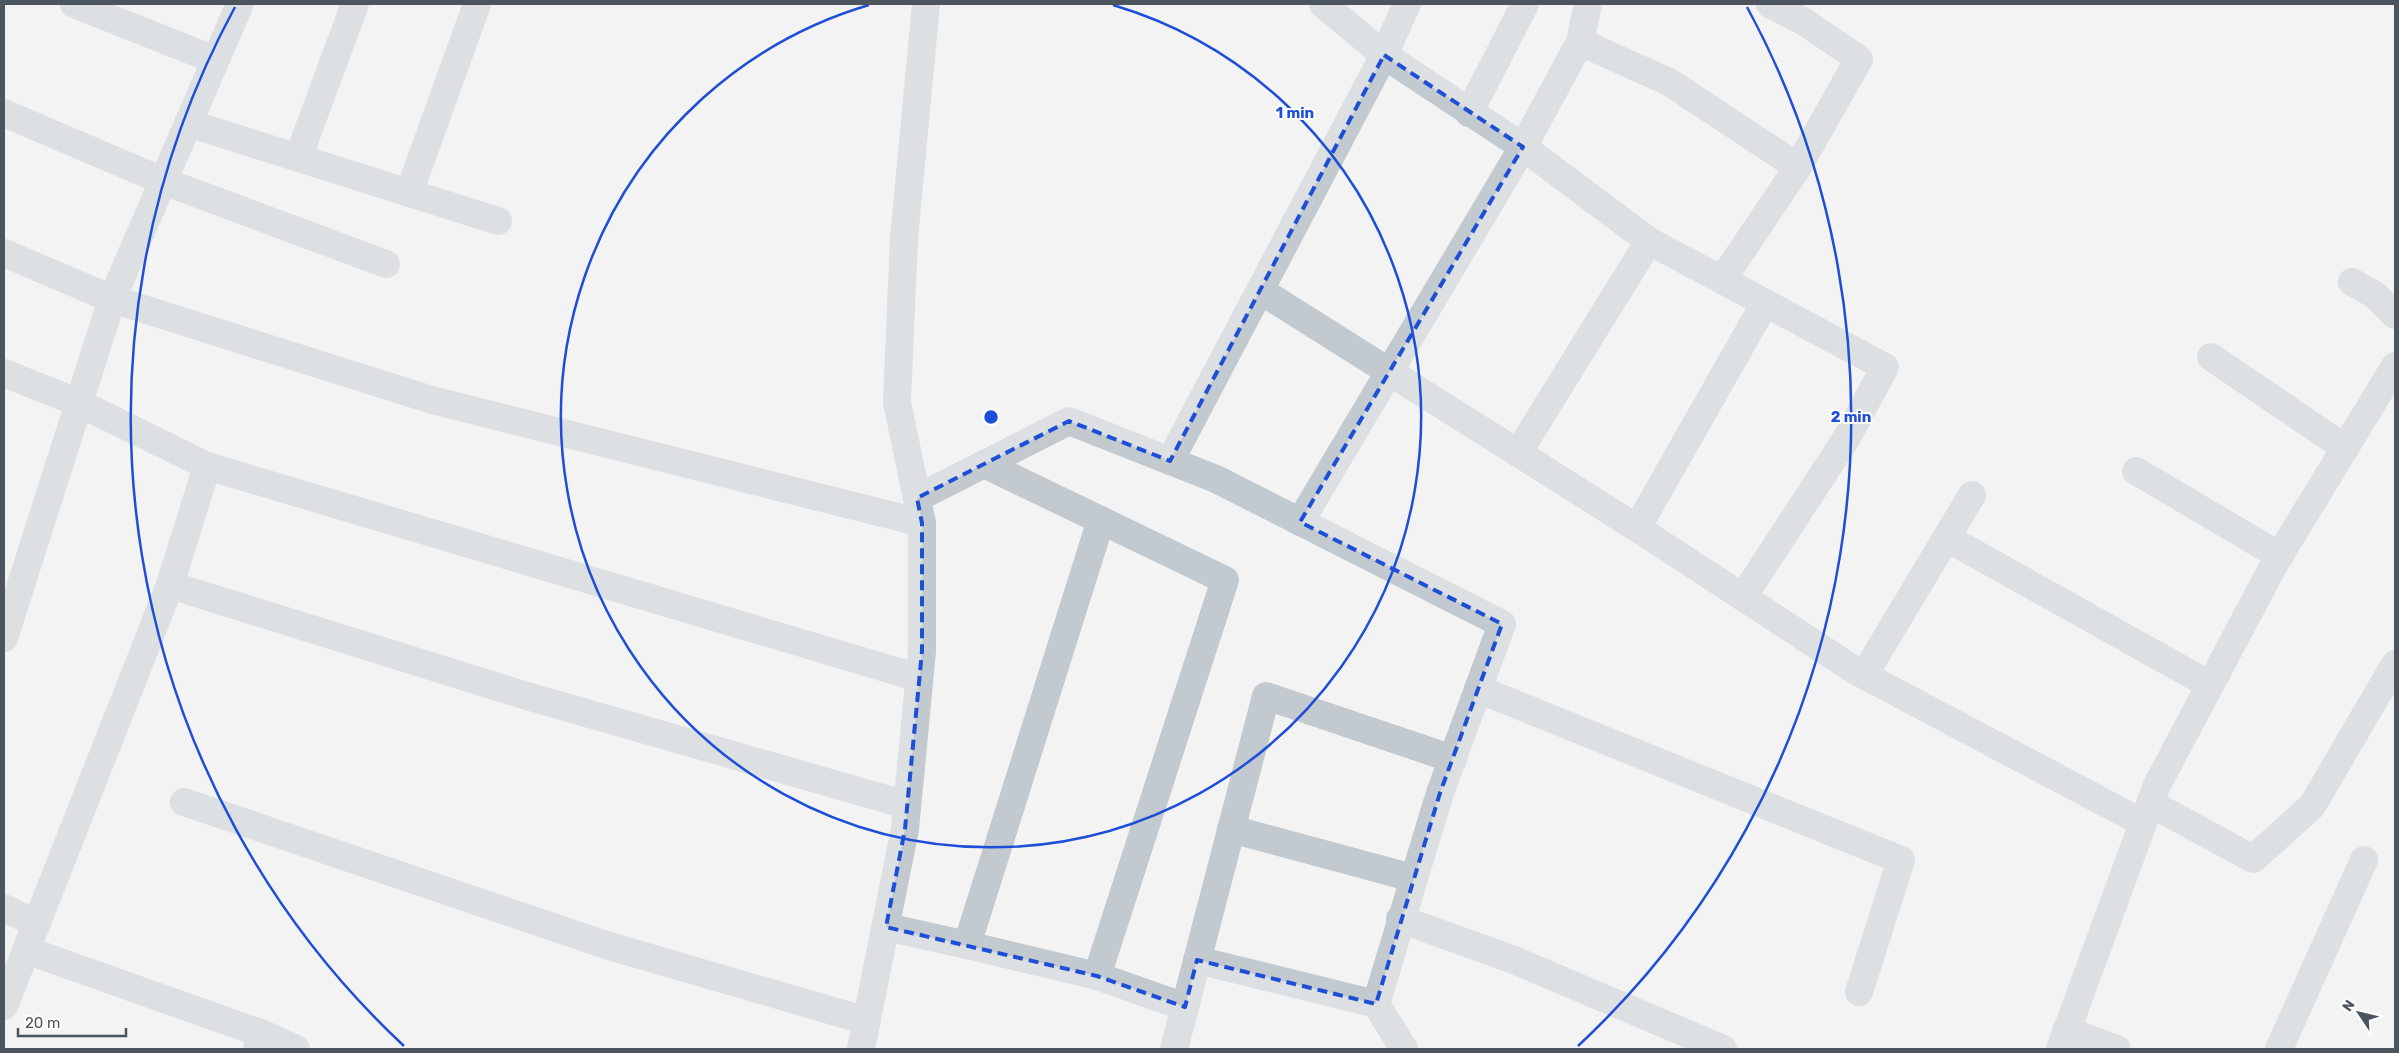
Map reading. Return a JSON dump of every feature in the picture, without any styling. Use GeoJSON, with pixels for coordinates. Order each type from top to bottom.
{"type":"FeatureCollection","features":[{"type":"Feature","properties":{"kind":"street"},"geometry":{"type":"LineString","coordinates":[[74,4],[215,60]]}},
{"type":"Feature","properties":{"kind":"street"},"geometry":{"type":"LineString","coordinates":[[4,638],[112,299],[240,4]]}},
{"type":"Feature","properties":{"kind":"street"},"geometry":{"type":"LineString","coordinates":[[298,158],[356,4]]}},
{"type":"Feature","properties":{"kind":"street"},"geometry":{"type":"LineString","coordinates":[[409,193],[477,4]]}},
{"type":"Feature","properties":{"kind":"street"},"geometry":{"type":"LineString","coordinates":[[184,802],[606,944],[866,1041],[905,829],[922,651],[920,510],[897,402],[904,238],[926,4]]}},
{"type":"Feature","properties":{"kind":"street"},"geometry":{"type":"LineString","coordinates":[[1323,4],[1384,55],[1523,147],[1649,241],[1885,366],[1846,439],[1743,597]]}},
{"type":"Feature","properties":{"kind":"street"},"geometry":{"type":"LineString","coordinates":[[1170,461],[1384,55],[1407,4]]}},
{"type":"Feature","properties":{"kind":"street"},"geometry":{"type":"LineString","coordinates":[[1470,113],[1525,4]]}},
{"type":"Feature","properties":{"kind":"street"},"geometry":{"type":"LineString","coordinates":[[1300,522],[1523,147],[1580,42],[1588,4]]}},
{"type":"Feature","properties":{"kind":"street"},"geometry":{"type":"LineString","coordinates":[[1722,280],[1798,167],[1859,59],[1803,21],[1770,4]]}},
{"type":"Feature","properties":{"kind":"street"},"geometry":{"type":"LineString","coordinates":[[1580,42],[1669,82],[1798,167]]}},
{"type":"Feature","properties":{"kind":"street"},"geometry":{"type":"LineString","coordinates":[[4,112],[163,181],[386,264]]}},
{"type":"Feature","properties":{"kind":"street"},"geometry":{"type":"LineString","coordinates":[[188,123],[498,221]]}},
{"type":"Feature","properties":{"kind":"street"},"geometry":{"type":"LineString","coordinates":[[1518,453],[1649,241]]}},
{"type":"Feature","properties":{"kind":"street"},"geometry":{"type":"LineString","coordinates":[[4,253],[112,299],[463,409],[920,510],[984,464],[1069,421],[1216,479],[1502,624],[1452,759],[1400,919],[1376,1004]]}},
{"type":"Feature","properties":{"kind":"street"},"geometry":{"type":"LineString","coordinates":[[2352,282],[2375,295],[2395,315]]}},
{"type":"Feature","properties":{"kind":"street"},"geometry":{"type":"LineString","coordinates":[[1260,291],[1637,528],[1864,675],[2146,813],[2254,859],[2312,806],[2395,664]]}},
{"type":"Feature","properties":{"kind":"street"},"geometry":{"type":"LineString","coordinates":[[1637,528],[1765,304]]}},
{"type":"Feature","properties":{"kind":"street"},"geometry":{"type":"LineString","coordinates":[[2211,357],[2345,448]]}},
{"type":"Feature","properties":{"kind":"street"},"geometry":{"type":"LineString","coordinates":[[2117,1049],[2063,1039],[2157,785],[2280,556],[2395,366]]}},
{"type":"Feature","properties":{"kind":"street"},"geometry":{"type":"LineString","coordinates":[[4,373],[79,403],[208,466],[919,678]]}},
{"type":"Feature","properties":{"kind":"street"},"geometry":{"type":"LineString","coordinates":[[984,464],[1225,580],[1097,976]]}},
{"type":"Feature","properties":{"kind":"street"},"geometry":{"type":"LineString","coordinates":[[4,1006],[170,585],[208,466]]}},
{"type":"Feature","properties":{"kind":"street"},"geometry":{"type":"LineString","coordinates":[[2136,471],[2280,556]]}},
{"type":"Feature","properties":{"kind":"street"},"geometry":{"type":"LineString","coordinates":[[1864,675],[1972,495]]}},
{"type":"Feature","properties":{"kind":"street"},"geometry":{"type":"LineString","coordinates":[[967,945],[1101,520]]}},
{"type":"Feature","properties":{"kind":"street"},"geometry":{"type":"LineString","coordinates":[[1947,538],[2210,685]]}},
{"type":"Feature","properties":{"kind":"street"},"geometry":{"type":"LineString","coordinates":[[170,585],[527,696],[907,805]]}},
{"type":"Feature","properties":{"kind":"street"},"geometry":{"type":"LineString","coordinates":[[1478,689],[1901,860],[1859,992]]}},
{"type":"Feature","properties":{"kind":"street"},"geometry":{"type":"LineString","coordinates":[[1174,1049],[1266,696],[1452,759]]}},
{"type":"Feature","properties":{"kind":"street"},"geometry":{"type":"LineString","coordinates":[[1231,829],[1413,878]]}},
{"type":"Feature","properties":{"kind":"street"},"geometry":{"type":"LineString","coordinates":[[2279,1049],[2364,860]]}},
{"type":"Feature","properties":{"kind":"street"},"geometry":{"type":"LineString","coordinates":[[4,908],[37,924]]}},
{"type":"Feature","properties":{"kind":"street"},"geometry":{"type":"LineString","coordinates":[[1400,919],[1514,960],[1691,1043],[1723,1049]]}},
{"type":"Feature","properties":{"kind":"street"},"geometry":{"type":"LineString","coordinates":[[886,927],[1097,976],[1185,1007]]}},
{"type":"Feature","properties":{"kind":"street"},"geometry":{"type":"LineString","coordinates":[[26,950],[260,1042],[296,1049]]}},
{"type":"Feature","properties":{"kind":"street"},"geometry":{"type":"LineString","coordinates":[[1197,960],[1376,1004],[1404,1049]]}},
{"type":"Feature","properties":{"kind":"highlighted area"},"geometry":{"type":"Polygon","coordinates":[[[1384,55],[1523,147],[1300,522],[1502,624],[1440,793],[1376,1004],[1197,960],[1185,1007],[1097,976],[886,927],[905,829],[922,651],[922,523],[917,498],[1069,421],[1170,461],[1384,55]]]}}]}
